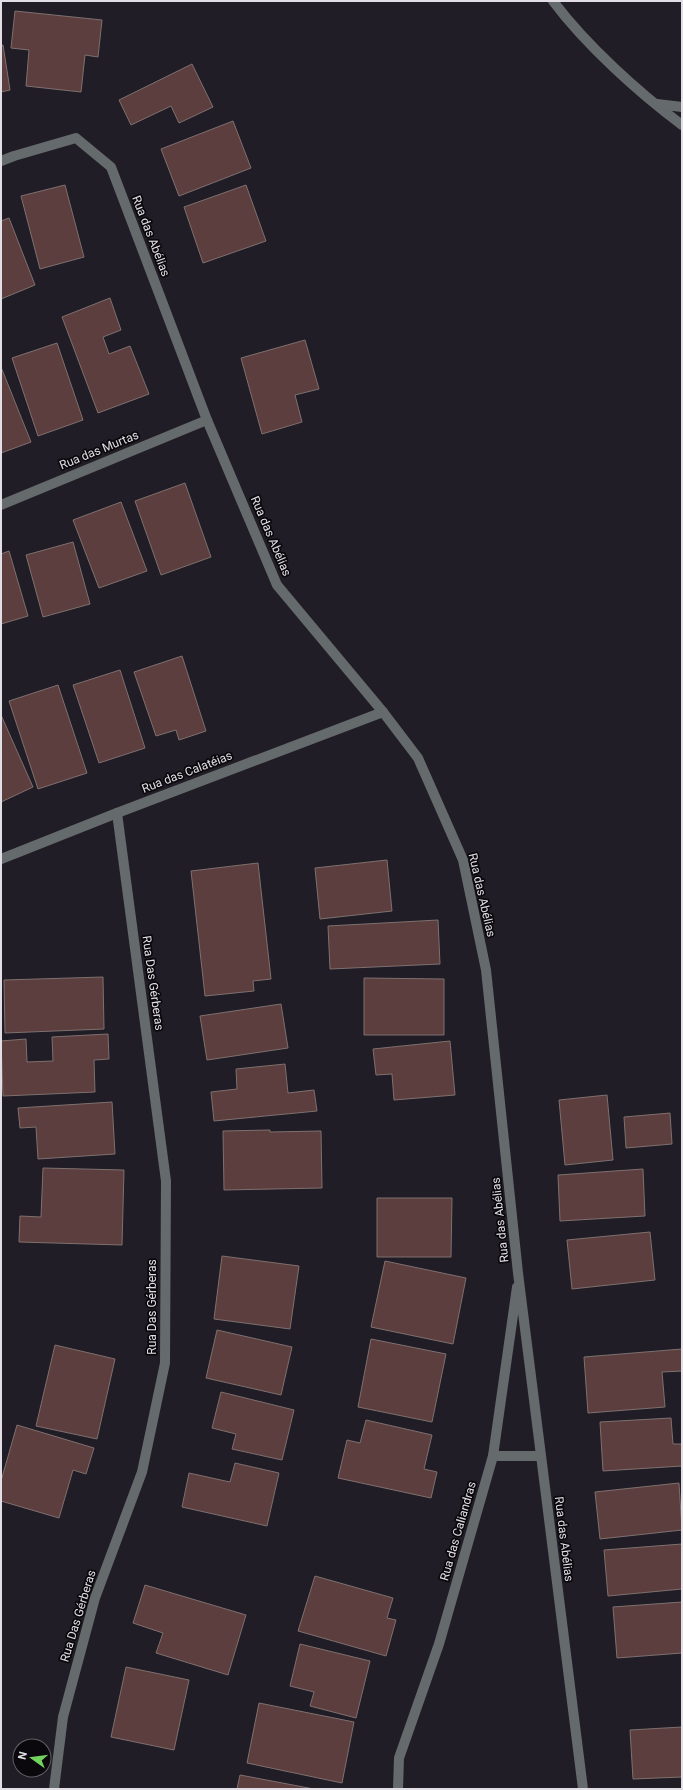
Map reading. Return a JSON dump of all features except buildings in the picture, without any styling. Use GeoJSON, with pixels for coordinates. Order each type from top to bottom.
{"type":"FeatureCollection","features":[{"type":"Feature","properties":{"kind":"street"},"geometry":{"type":"LineString","coordinates":[[553,1],[594,48],[655,103],[682,125]]}},
{"type":"Feature","properties":{"kind":"street"},"geometry":{"type":"LineString","coordinates":[[655,103],[682,107]]}},
{"type":"Feature","properties":{"kind":"street","name":"Rua das Abélias"},"geometry":{"type":"LineString","coordinates":[[1,161],[76,138],[111,167],[207,420],[277,585],[383,712],[418,758],[463,860],[486,970],[518,1273],[583,1789]]}},
{"type":"Feature","properties":{"kind":"street","name":"Rua das Murtas"},"geometry":{"type":"LineString","coordinates":[[1,505],[207,420]]}},
{"type":"Feature","properties":{"kind":"street","name":"Rua das Calatéias"},"geometry":{"type":"LineString","coordinates":[[1,859],[117,813],[383,712]]}},
{"type":"Feature","properties":{"kind":"street","name":"Rua Das Gérberas"},"geometry":{"type":"LineString","coordinates":[[54,1789],[65,1710],[95,1598],[142,1472],[165,1363],[166,1181],[117,813]]}},
{"type":"Feature","properties":{"kind":"street","name":"Rua das Caliandras"},"geometry":{"type":"LineString","coordinates":[[398,1789],[399,1758],[439,1644],[493,1456],[518,1273]]}},
{"type":"Feature","properties":{"kind":"street"},"geometry":{"type":"LineString","coordinates":[[493,1456],[541,1456]]}}]}
